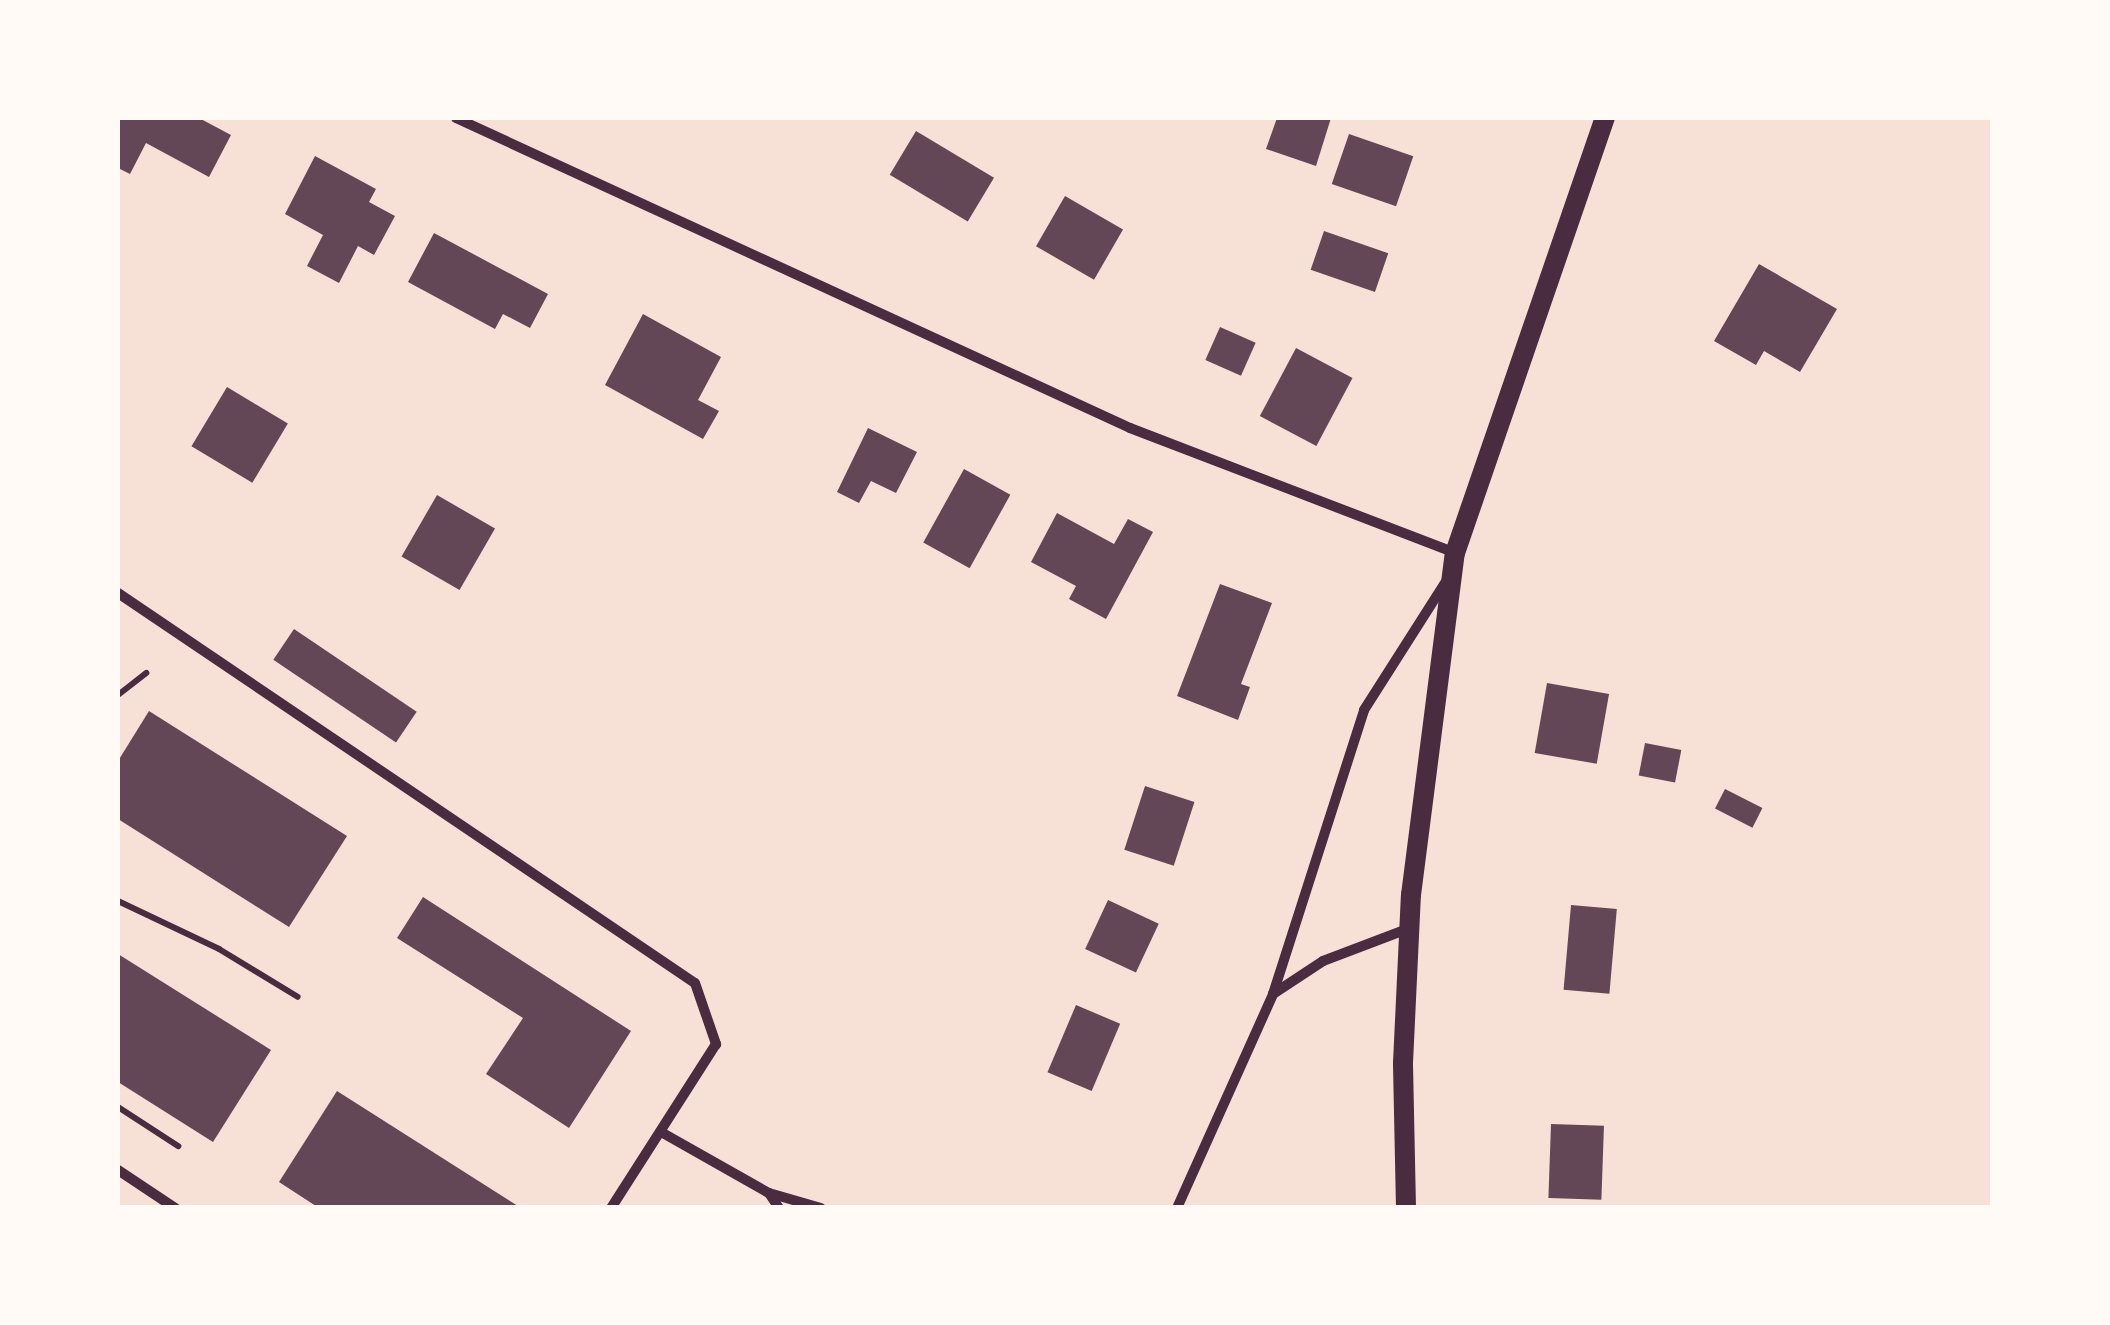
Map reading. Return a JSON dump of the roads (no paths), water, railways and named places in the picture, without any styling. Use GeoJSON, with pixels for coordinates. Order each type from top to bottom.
{"type":"FeatureCollection","features":[{"type":"Feature","properties":{"kind":"main road"},"geometry":{"type":"LineString","coordinates":[[1406,1208],[1403,1063],[1410,928],[1453,563],[1605,118]]}},
{"type":"Feature","properties":{"kind":"street"},"geometry":{"type":"LineString","coordinates":[[456,118],[1130,428],[1453,563],[1364,710],[1273,994],[1178,1208]]}},
{"type":"Feature","properties":{"kind":"street"},"geometry":{"type":"LineString","coordinates":[[118,593],[695,983],[716,1044],[610,1208]]}},
{"type":"Feature","properties":{"kind":"street"},"geometry":{"type":"LineString","coordinates":[[1273,994],[1323,961],[1410,928]]}},
{"type":"Feature","properties":{"kind":"street"},"geometry":{"type":"LineString","coordinates":[[661,1132],[769,1193],[821,1208]]}},
{"type":"Feature","properties":{"kind":"street"},"geometry":{"type":"LineString","coordinates":[[118,1170],[175,1208]]}},
{"type":"Feature","properties":{"kind":"street"},"geometry":{"type":"LineString","coordinates":[[769,1193],[779,1208]]}}]}
